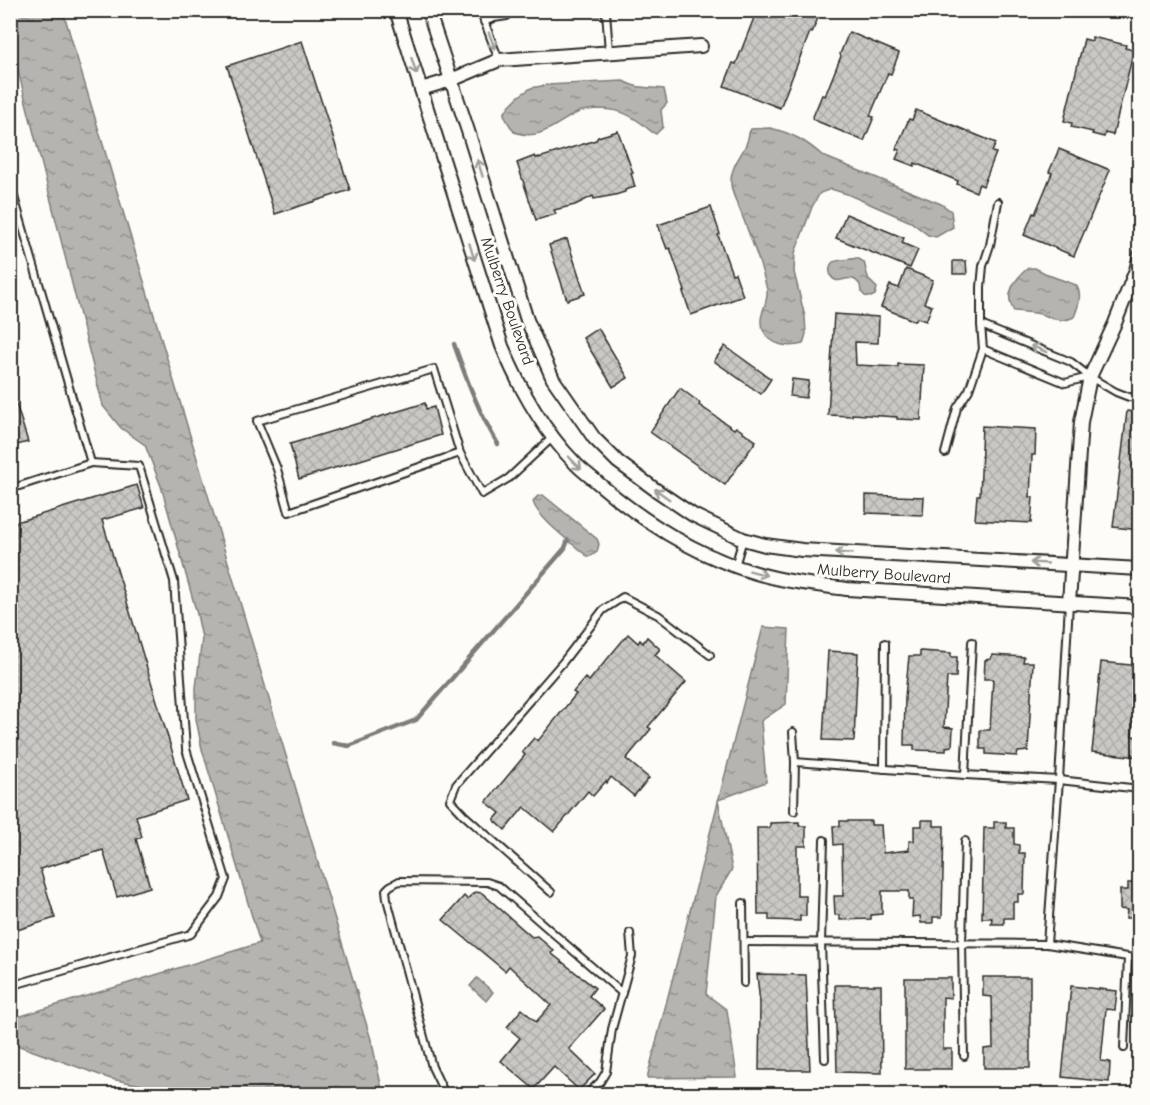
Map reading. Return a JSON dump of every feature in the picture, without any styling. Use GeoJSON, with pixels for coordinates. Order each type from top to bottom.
{"type":"FeatureCollection","features":[{"type":"Feature","properties":{"kind":"street","name":"Mulberry Boulevard"},"geometry":{"type":"LineString","coordinates":[[396,10],[502,345],[524,394],[553,437],[574,462],[621,502],[695,550],[756,573],[807,584],[837,588],[1140,607]]}},
{"type":"Feature","properties":{"kind":"street","name":"Mulberry Boulevard"},"geometry":{"type":"LineString","coordinates":[[428,10],[527,320],[553,379],[594,438],[618,462],[693,515],[743,539],[765,545],[802,550],[1140,569]]}},
{"type":"Feature","properties":{"kind":"street"},"geometry":{"type":"LineString","coordinates":[[421,89],[451,80],[499,60],[701,46]]}},
{"type":"Feature","properties":{"kind":"street"},"geometry":{"type":"LineString","coordinates":[[1069,603],[1081,422],[1090,377],[1136,270],[1140,255]]}},
{"type":"Feature","properties":{"kind":"lane"},"geometry":{"type":"LineString","coordinates":[[480,10],[499,60]]}},
{"type":"Feature","properties":{"kind":"lane"},"geometry":{"type":"LineString","coordinates":[[576,12],[606,10],[609,52]]}},
{"type":"Feature","properties":{"kind":"lane"},"geometry":{"type":"LineString","coordinates":[[484,22],[507,16]]}},
{"type":"Feature","properties":{"kind":"lane"},"geometry":{"type":"LineString","coordinates":[[10,183],[91,463]]}},
{"type":"Feature","properties":{"kind":"lane"},"geometry":{"type":"LineString","coordinates":[[945,453],[957,408],[969,390],[983,349],[981,287],[983,266],[990,245],[998,202]]}},
{"type":"Feature","properties":{"kind":"lane"},"geometry":{"type":"LineString","coordinates":[[981,326],[1071,362],[1090,377],[1116,392],[1140,398]]}},
{"type":"Feature","properties":{"kind":"lane"},"geometry":{"type":"LineString","coordinates":[[983,349],[1065,383],[1090,377]]}},
{"type":"Feature","properties":{"kind":"lane"},"geometry":{"type":"LineString","coordinates":[[460,453],[289,512],[277,469],[257,421],[434,369],[460,453],[482,494],[509,477],[553,437]]}},
{"type":"Feature","properties":{"kind":"lane"},"geometry":{"type":"LineString","coordinates":[[10,489],[91,463],[139,466],[174,580],[186,749],[226,879],[219,897],[191,934],[10,986]]}},
{"type":"Feature","properties":{"kind":"lane"},"geometry":{"type":"LineString","coordinates":[[735,566],[743,539]]}},
{"type":"Feature","properties":{"kind":"lane"},"geometry":{"type":"LineString","coordinates":[[551,892],[450,800],[456,785],[563,662],[603,610],[623,597],[658,615],[710,655]]}},
{"type":"Feature","properties":{"kind":"lane"},"geometry":{"type":"LineString","coordinates":[[1047,944],[1069,603]]}},
{"type":"Feature","properties":{"kind":"lane"},"geometry":{"type":"LineString","coordinates":[[964,775],[972,642]]}},
{"type":"Feature","properties":{"kind":"lane"},"geometry":{"type":"LineString","coordinates":[[884,769],[885,643]]}},
{"type":"Feature","properties":{"kind":"lane"},"geometry":{"type":"LineString","coordinates":[[793,732],[794,810]]}},
{"type":"Feature","properties":{"kind":"lane"},"geometry":{"type":"LineString","coordinates":[[795,762],[1059,780],[1140,789]]}},
{"type":"Feature","properties":{"kind":"lane"},"geometry":{"type":"LineString","coordinates":[[824,840],[821,943],[825,1059]]}},
{"type":"Feature","properties":{"kind":"lane"},"geometry":{"type":"LineString","coordinates":[[964,1056],[962,943],[965,841]]}},
{"type":"Feature","properties":{"kind":"lane"},"geometry":{"type":"LineString","coordinates":[[447,1095],[432,1067],[387,899],[386,890],[390,886],[399,882],[487,882],[499,886],[622,993]]}},
{"type":"Feature","properties":{"kind":"lane"},"geometry":{"type":"LineString","coordinates":[[743,903],[744,983]]}},
{"type":"Feature","properties":{"kind":"lane"},"geometry":{"type":"LineString","coordinates":[[584,1095],[600,1082],[606,1072],[612,1029],[632,956],[630,933]]}},
{"type":"Feature","properties":{"kind":"lane"},"geometry":{"type":"LineString","coordinates":[[744,942],[1047,944],[1140,959]]}},
{"type":"Feature","properties":{"kind":"lane"},"geometry":{"type":"LineString","coordinates":[[1124,1048],[1128,958]]}},
{"type":"Feature","properties":{"kind":"water"},"geometry":{"type":"Polygon","coordinates":[[[11,10],[63,11],[372,1043],[383,1094],[187,1094],[111,1079],[11,1043],[11,1019],[260,943],[202,749],[196,719],[196,688],[202,638],[197,614],[161,486],[145,445],[121,428],[103,406],[11,43],[11,10]]]}},
{"type":"Feature","properties":{"kind":"water"},"geometry":{"type":"Polygon","coordinates":[[[623,81],[638,87],[664,89],[667,103],[661,110],[663,127],[656,134],[630,116],[610,110],[581,111],[548,130],[533,134],[514,132],[504,114],[519,96],[531,88],[623,81]]]}},
{"type":"Feature","properties":{"kind":"water"},"geometry":{"type":"Polygon","coordinates":[[[770,128],[798,138],[823,156],[941,204],[951,211],[953,227],[936,237],[928,235],[911,222],[847,194],[831,189],[820,193],[812,207],[795,253],[794,272],[805,317],[806,334],[803,344],[797,345],[786,346],[775,343],[763,330],[761,320],[767,290],[731,184],[733,170],[751,129],[770,128]]]}},
{"type":"Feature","properties":{"kind":"water"},"geometry":{"type":"Polygon","coordinates":[[[857,258],[864,262],[869,280],[877,288],[875,295],[871,297],[861,292],[856,280],[850,278],[838,281],[831,276],[830,268],[833,262],[857,258]]]}},
{"type":"Feature","properties":{"kind":"water"},"geometry":{"type":"Polygon","coordinates":[[[1028,268],[1035,268],[1076,285],[1079,297],[1074,317],[1061,320],[1037,313],[1014,311],[1010,293],[1015,282],[1028,268]]]}},
{"type":"Feature","properties":{"kind":"water"},"geometry":{"type":"Polygon","coordinates":[[[543,495],[597,539],[599,544],[597,552],[587,556],[540,514],[533,501],[543,495]]]}},
{"type":"Feature","properties":{"kind":"water"},"geometry":{"type":"Polygon","coordinates":[[[763,627],[789,629],[786,704],[761,721],[766,782],[719,800],[763,627]]]}},
{"type":"Feature","properties":{"kind":"water"},"geometry":{"type":"Polygon","coordinates":[[[718,801],[732,869],[716,896],[706,994],[727,1010],[737,1077],[647,1078],[718,801]]]}},
{"type":"Feature","properties":{"kind":"water"},"geometry":{"type":"Polygon","coordinates":[[[477,978],[493,992],[486,1001],[470,986],[477,978]]]}},
{"type":"Feature","properties":{"kind":"building"},"geometry":{"type":"Polygon","coordinates":[[[757,10],[821,10],[780,108],[724,86],[733,63],[736,64],[757,10]]]}},
{"type":"Feature","properties":{"kind":"building"},"geometry":{"type":"Polygon","coordinates":[[[849,32],[899,53],[870,116],[874,117],[864,141],[812,119],[822,95],[825,96],[849,32]]]}},
{"type":"Feature","properties":{"kind":"building"},"geometry":{"type":"Polygon","coordinates":[[[1092,37],[1126,45],[1125,48],[1134,50],[1113,135],[1105,133],[1104,137],[1071,127],[1072,123],[1064,121],[1084,39],[1092,41],[1092,37]]]}},
{"type":"Feature","properties":{"kind":"building"},"geometry":{"type":"Polygon","coordinates":[[[302,41],[350,190],[275,214],[227,66],[302,41]]]}},
{"type":"Feature","properties":{"kind":"building"},"geometry":{"type":"Polygon","coordinates":[[[916,110],[996,143],[992,152],[996,153],[983,186],[979,184],[976,192],[957,184],[958,181],[915,163],[914,166],[896,159],[900,150],[896,149],[909,119],[912,120],[916,110]]]}},
{"type":"Feature","properties":{"kind":"building"},"geometry":{"type":"Polygon","coordinates":[[[618,131],[633,173],[631,173],[635,187],[615,195],[594,199],[593,196],[575,205],[554,210],[556,214],[536,220],[517,163],[596,140],[598,137],[618,131]]]}},
{"type":"Feature","properties":{"kind":"building"},"geometry":{"type":"Polygon","coordinates":[[[1059,149],[1110,170],[1074,256],[1024,235],[1052,173],[1049,172],[1059,149]]]}},
{"type":"Feature","properties":{"kind":"building"},"geometry":{"type":"Polygon","coordinates":[[[711,207],[732,274],[735,273],[743,296],[691,315],[670,248],[667,249],[658,225],[711,207]]]}},
{"type":"Feature","properties":{"kind":"building"},"geometry":{"type":"Polygon","coordinates":[[[846,214],[904,238],[902,243],[918,250],[910,268],[836,238],[846,214]]]}},
{"type":"Feature","properties":{"kind":"building"},"geometry":{"type":"Polygon","coordinates":[[[567,239],[585,294],[567,300],[549,245],[567,239]]]}},
{"type":"Feature","properties":{"kind":"building"},"geometry":{"type":"Polygon","coordinates":[[[953,261],[966,261],[967,274],[953,274],[953,261]]]}},
{"type":"Feature","properties":{"kind":"building"},"geometry":{"type":"Polygon","coordinates":[[[906,269],[933,280],[924,303],[932,306],[926,321],[917,318],[915,321],[881,307],[890,285],[899,288],[906,269]]]}},
{"type":"Feature","properties":{"kind":"building"},"geometry":{"type":"Polygon","coordinates":[[[834,314],[879,317],[878,343],[855,342],[856,365],[898,367],[898,364],[924,365],[921,420],[852,414],[852,416],[828,415],[834,314]]]}},
{"type":"Feature","properties":{"kind":"building"},"geometry":{"type":"Polygon","coordinates":[[[598,328],[628,378],[613,387],[583,338],[598,328]]]}},
{"type":"Feature","properties":{"kind":"building"},"geometry":{"type":"Polygon","coordinates":[[[725,346],[771,379],[761,394],[714,361],[725,346]]]}},
{"type":"Feature","properties":{"kind":"building"},"geometry":{"type":"Polygon","coordinates":[[[792,379],[809,381],[806,398],[790,396],[792,379]]]}},
{"type":"Feature","properties":{"kind":"building"},"geometry":{"type":"Polygon","coordinates":[[[680,388],[700,403],[699,405],[756,441],[725,485],[650,432],[680,388]]]}},
{"type":"Feature","properties":{"kind":"building"},"geometry":{"type":"Polygon","coordinates":[[[13,394],[28,442],[10,447],[10,395],[13,394]]]}},
{"type":"Feature","properties":{"kind":"building"},"geometry":{"type":"Polygon","coordinates":[[[425,403],[426,409],[434,407],[441,435],[299,479],[290,444],[425,403]]]}},
{"type":"Feature","properties":{"kind":"building"},"geometry":{"type":"Polygon","coordinates":[[[1127,411],[1140,413],[1140,530],[1113,527],[1127,411]]]}},
{"type":"Feature","properties":{"kind":"building"},"geometry":{"type":"Polygon","coordinates":[[[982,426],[1036,429],[1035,455],[1032,455],[1031,523],[975,520],[977,495],[980,495],[982,426]]]}},
{"type":"Feature","properties":{"kind":"building"},"geometry":{"type":"Polygon","coordinates":[[[137,485],[144,508],[102,520],[187,800],[136,816],[142,837],[136,839],[150,887],[117,897],[103,850],[40,869],[55,918],[14,931],[10,918],[10,524],[137,485]]]}},
{"type":"Feature","properties":{"kind":"building"},"geometry":{"type":"Polygon","coordinates":[[[866,495],[924,497],[923,515],[866,513],[866,495]]]}},
{"type":"Feature","properties":{"kind":"building"},"geometry":{"type":"Polygon","coordinates":[[[628,634],[638,643],[640,640],[643,643],[647,637],[660,649],[655,655],[686,682],[648,727],[651,729],[626,759],[649,778],[634,796],[611,777],[593,796],[588,791],[554,832],[524,807],[505,830],[494,820],[500,813],[486,802],[525,755],[522,752],[534,738],[538,741],[576,694],[573,692],[585,678],[589,681],[628,634]]]}},
{"type":"Feature","properties":{"kind":"building"},"geometry":{"type":"Polygon","coordinates":[[[828,651],[858,653],[854,741],[823,740],[828,651]]]}},
{"type":"Feature","properties":{"kind":"building"},"geometry":{"type":"Polygon","coordinates":[[[920,651],[951,653],[951,657],[957,657],[956,677],[947,677],[944,727],[953,728],[952,746],[946,747],[946,751],[914,750],[914,745],[904,745],[909,656],[920,656],[920,651]]]}},
{"type":"Feature","properties":{"kind":"building"},"geometry":{"type":"Polygon","coordinates":[[[992,655],[1024,657],[1023,662],[1033,662],[1028,751],[1018,752],[1017,756],[986,754],[986,749],[980,749],[980,730],[990,730],[993,679],[984,679],[985,660],[991,659],[992,655]]]}},
{"type":"Feature","properties":{"kind":"building"},"geometry":{"type":"Polygon","coordinates":[[[1101,662],[1140,666],[1140,685],[1137,684],[1132,736],[1140,737],[1139,757],[1092,752],[1101,662]]]}},
{"type":"Feature","properties":{"kind":"building"},"geometry":{"type":"Polygon","coordinates":[[[922,820],[934,820],[934,826],[944,826],[942,917],[933,917],[933,923],[921,923],[920,916],[912,917],[913,900],[909,900],[909,891],[882,891],[882,914],[871,915],[871,919],[840,920],[840,915],[835,915],[834,896],[843,896],[842,844],[834,845],[833,826],[840,826],[840,821],[871,821],[871,825],[881,825],[883,853],[909,850],[909,841],[914,841],[914,826],[922,826],[922,820]]]}},
{"type":"Feature","properties":{"kind":"building"},"geometry":{"type":"Polygon","coordinates":[[[799,822],[799,826],[806,826],[806,846],[797,846],[797,896],[806,896],[806,916],[800,916],[800,921],[769,920],[769,915],[758,915],[757,828],[770,828],[770,823],[799,822]]]}},
{"type":"Feature","properties":{"kind":"building"},"geometry":{"type":"Polygon","coordinates":[[[994,822],[1006,822],[1006,828],[1014,828],[1014,844],[1019,845],[1019,853],[1025,853],[1024,894],[1018,894],[1018,902],[1013,902],[1013,918],[1004,918],[1004,924],[991,924],[992,918],[982,918],[984,828],[994,828],[994,822]]]}},
{"type":"Feature","properties":{"kind":"building"},"geometry":{"type":"Polygon","coordinates":[[[1128,883],[1140,883],[1140,918],[1126,918],[1127,910],[1120,909],[1120,890],[1128,890],[1128,883]]]}},
{"type":"Feature","properties":{"kind":"building"},"geometry":{"type":"Polygon","coordinates":[[[475,892],[482,893],[532,937],[537,936],[554,951],[551,953],[595,988],[589,996],[604,1009],[569,1049],[595,1074],[579,1090],[554,1067],[534,1089],[501,1061],[520,1038],[507,1027],[522,1009],[536,1022],[551,1005],[509,966],[505,971],[443,920],[464,896],[467,899],[475,892]]]}},
{"type":"Feature","properties":{"kind":"building"},"geometry":{"type":"Polygon","coordinates":[[[757,974],[806,975],[810,1070],[759,1070],[760,1004],[757,974]]]}},
{"type":"Feature","properties":{"kind":"building"},"geometry":{"type":"Polygon","coordinates":[[[983,977],[1030,977],[1030,1068],[984,1068],[984,1049],[993,1048],[992,997],[983,996],[983,977]]]}},
{"type":"Feature","properties":{"kind":"building"},"geometry":{"type":"Polygon","coordinates":[[[905,978],[951,978],[951,998],[943,997],[943,1049],[952,1049],[952,1069],[905,1069],[905,978]]]}},
{"type":"Feature","properties":{"kind":"building"},"geometry":{"type":"Polygon","coordinates":[[[835,985],[881,985],[882,1073],[837,1072],[835,985]]]}},
{"type":"Feature","properties":{"kind":"building"},"geometry":{"type":"Polygon","coordinates":[[[1071,986],[1117,991],[1115,1010],[1106,1009],[1101,1061],[1110,1062],[1109,1082],[1062,1077],[1071,986]]]}},
{"type":"Feature","properties":{"kind":"waterway"},"geometry":{"type":"LineString","coordinates":[[454,344],[479,408],[498,444]]}},
{"type":"Feature","properties":{"kind":"waterway"},"geometry":{"type":"LineString","coordinates":[[333,743],[349,746],[416,720],[565,548],[568,540]]}}]}
